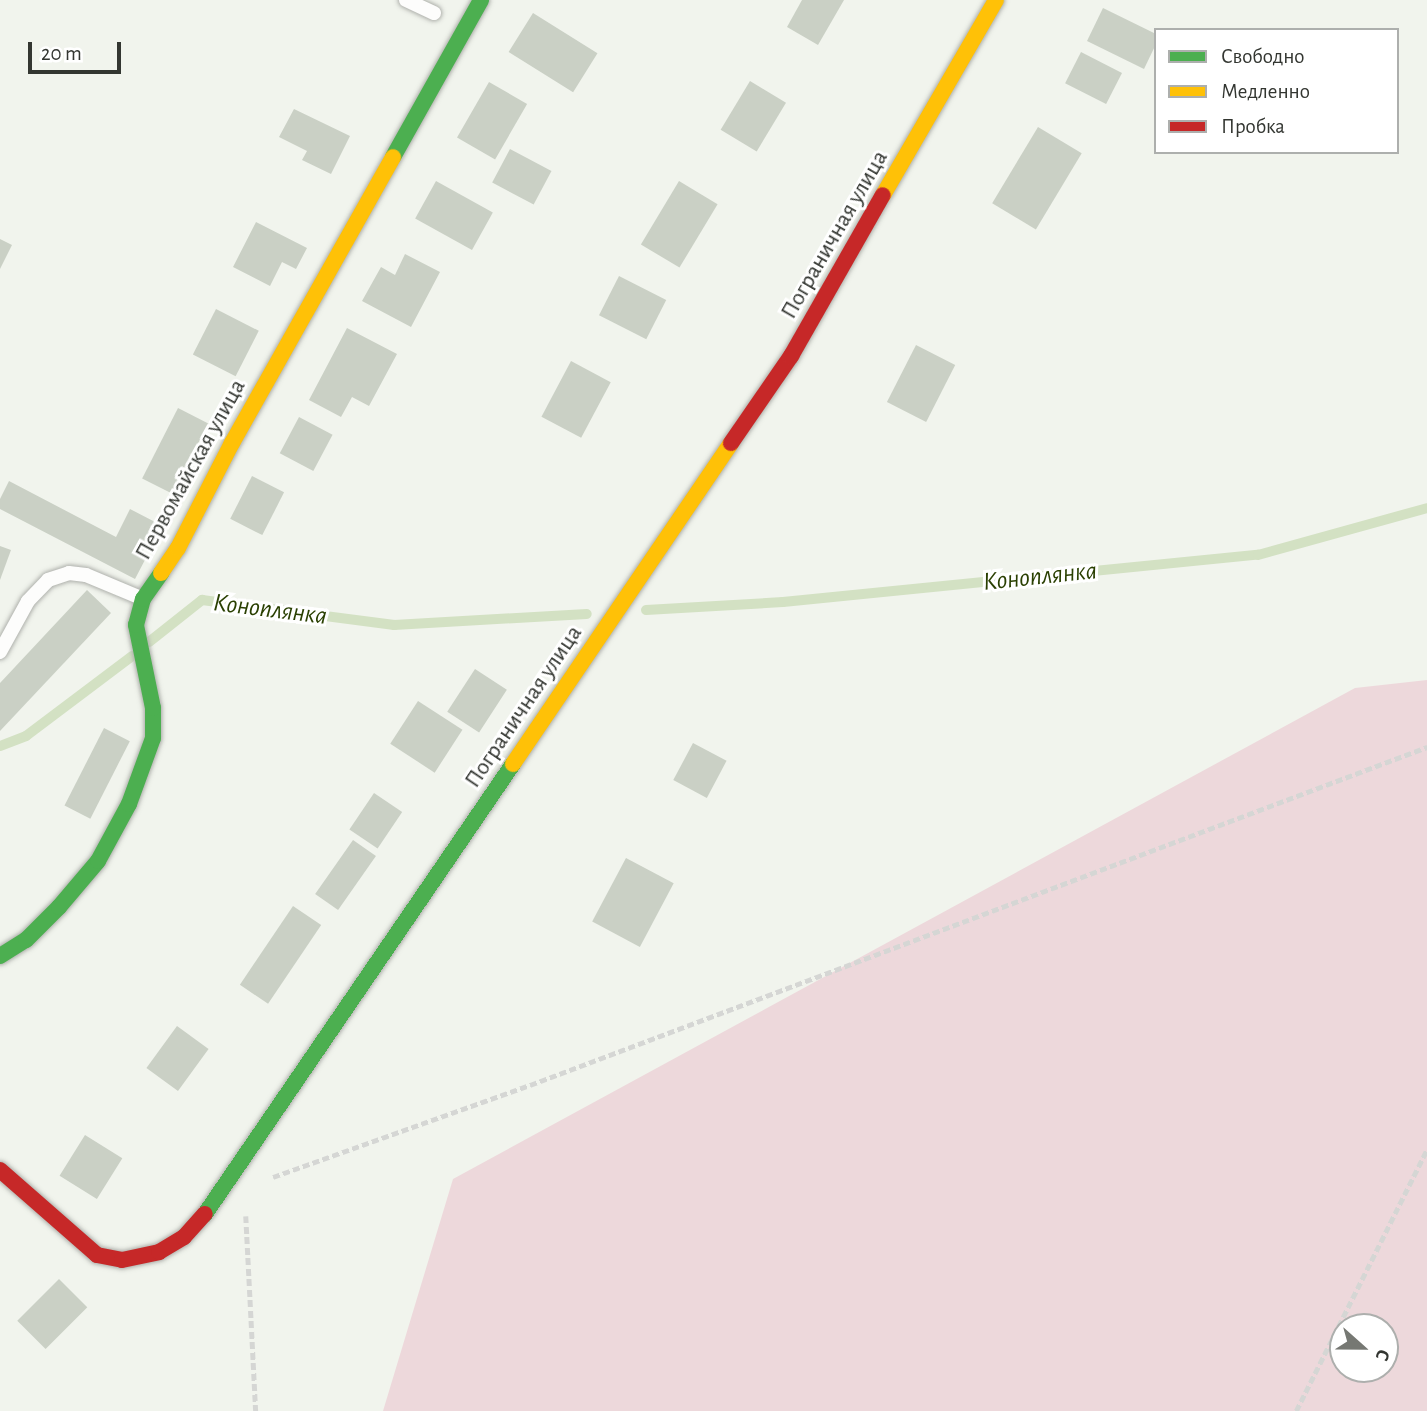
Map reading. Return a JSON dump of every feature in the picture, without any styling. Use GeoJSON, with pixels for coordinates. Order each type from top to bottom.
{"type":"FeatureCollection","features":[{"type":"Feature","properties":{"kind":"street","name":"Первомайская улица"},"geometry":{"type":"LineString","coordinates":[[0,956],[26,940],[60,907],[98,861],[130,804],[153,738],[153,708],[148,674],[136,625],[143,598],[178,548],[232,443],[481,0]]}},
{"type":"Feature","properties":{"kind":"street","name":"Пограничная улица"},"geometry":{"type":"LineString","coordinates":[[0,1170],[97,1255],[122,1260],[159,1251],[184,1237],[199,1223],[791,356],[996,0]]}},
{"type":"Feature","properties":{"kind":"lane"},"geometry":{"type":"LineString","coordinates":[[406,0],[434,13]]}},
{"type":"Feature","properties":{"kind":"lane"},"geometry":{"type":"LineString","coordinates":[[0,652],[28,601],[48,580],[69,573],[86,575],[143,598]]}},
{"type":"Feature","properties":{"kind":"path"},"geometry":{"type":"LineString","coordinates":[[270,1178],[556,1075],[1427,747]]}},
{"type":"Feature","properties":{"kind":"path"},"geometry":{"type":"LineString","coordinates":[[1296,1411],[1427,1149]]}},
{"type":"Feature","properties":{"kind":"path"},"geometry":{"type":"LineString","coordinates":[[246,1213],[256,1411]]}},
{"type":"Feature","properties":{"kind":"shaded area"},"geometry":{"type":"Polygon","coordinates":[[[1427,680],[1427,1411],[383,1411],[453,1179],[1355,688],[1427,680]]]}},
{"type":"Feature","properties":{"kind":"building"},"geometry":{"type":"Polygon","coordinates":[[[802,0],[844,0],[818,45],[787,27],[802,0]]]}},
{"type":"Feature","properties":{"kind":"building"},"geometry":{"type":"Polygon","coordinates":[[[1103,8],[1154,33],[1154,48],[1144,69],[1087,41],[1103,8]]]}},
{"type":"Feature","properties":{"kind":"building"},"geometry":{"type":"Polygon","coordinates":[[[533,13],[597,53],[573,92],[509,52],[533,13]]]}},
{"type":"Feature","properties":{"kind":"building"},"geometry":{"type":"Polygon","coordinates":[[[1081,52],[1122,73],[1106,104],[1065,83],[1081,52]]]}},
{"type":"Feature","properties":{"kind":"building"},"geometry":{"type":"Polygon","coordinates":[[[750,81],[786,103],[757,151],[721,130],[750,81]]]}},
{"type":"Feature","properties":{"kind":"building"},"geometry":{"type":"Polygon","coordinates":[[[489,82],[527,104],[495,159],[457,137],[489,82]]]}},
{"type":"Feature","properties":{"kind":"building"},"geometry":{"type":"Polygon","coordinates":[[[294,109],[350,136],[331,174],[302,160],[307,151],[279,137],[294,109]]]}},
{"type":"Feature","properties":{"kind":"building"},"geometry":{"type":"Polygon","coordinates":[[[1038,127],[1082,153],[1036,230],[992,203],[1038,127]]]}},
{"type":"Feature","properties":{"kind":"building"},"geometry":{"type":"Polygon","coordinates":[[[510,149],[551,171],[534,205],[492,183],[510,149]]]}},
{"type":"Feature","properties":{"kind":"building"},"geometry":{"type":"Polygon","coordinates":[[[436,181],[493,213],[472,250],[415,219],[436,181]]]}},
{"type":"Feature","properties":{"kind":"building"},"geometry":{"type":"Polygon","coordinates":[[[679,181],[718,204],[679,268],[641,244],[679,181]]]}},
{"type":"Feature","properties":{"kind":"building"},"geometry":{"type":"Polygon","coordinates":[[[256,222],[307,248],[296,269],[282,262],[270,286],[233,267],[256,222]]]}},
{"type":"Feature","properties":{"kind":"building"},"geometry":{"type":"Polygon","coordinates":[[[0,239],[12,245],[0,269],[0,239]]]}},
{"type":"Feature","properties":{"kind":"building"},"geometry":{"type":"Polygon","coordinates":[[[405,254],[440,272],[411,327],[362,301],[381,267],[395,275],[405,254]]]}},
{"type":"Feature","properties":{"kind":"building"},"geometry":{"type":"Polygon","coordinates":[[[619,276],[666,300],[646,339],[599,315],[619,276]]]}},
{"type":"Feature","properties":{"kind":"building"},"geometry":{"type":"Polygon","coordinates":[[[216,309],[259,331],[236,376],[193,354],[216,309]]]}},
{"type":"Feature","properties":{"kind":"building"},"geometry":{"type":"Polygon","coordinates":[[[347,328],[397,354],[369,406],[352,397],[341,417],[309,400],[347,328]]]}},
{"type":"Feature","properties":{"kind":"building"},"geometry":{"type":"Polygon","coordinates":[[[916,345],[955,365],[926,422],[887,402],[916,345]]]}},
{"type":"Feature","properties":{"kind":"building"},"geometry":{"type":"Polygon","coordinates":[[[571,361],[611,382],[581,438],[541,417],[571,361]]]}},
{"type":"Feature","properties":{"kind":"building"},"geometry":{"type":"Polygon","coordinates":[[[178,408],[208,423],[172,494],[142,478],[178,408]]]}},
{"type":"Feature","properties":{"kind":"building"},"geometry":{"type":"Polygon","coordinates":[[[299,417],[333,435],[313,471],[280,453],[299,417]]]}},
{"type":"Feature","properties":{"kind":"building"},"geometry":{"type":"Polygon","coordinates":[[[252,476],[284,492],[262,535],[230,519],[252,476]]]}},
{"type":"Feature","properties":{"kind":"building"},"geometry":{"type":"Polygon","coordinates":[[[9,481],[116,537],[130,509],[157,523],[142,553],[147,556],[135,579],[0,509],[0,499],[9,481]]]}},
{"type":"Feature","properties":{"kind":"building"},"geometry":{"type":"Polygon","coordinates":[[[0,546],[11,550],[0,580],[0,546]]]}},
{"type":"Feature","properties":{"kind":"building"},"geometry":{"type":"Polygon","coordinates":[[[87,590],[111,613],[0,731],[0,683],[87,590]]]}},
{"type":"Feature","properties":{"kind":"building"},"geometry":{"type":"Polygon","coordinates":[[[475,669],[507,690],[479,732],[447,712],[475,669]]]}},
{"type":"Feature","properties":{"kind":"building"},"geometry":{"type":"Polygon","coordinates":[[[418,701],[462,730],[435,773],[390,744],[418,701]]]}},
{"type":"Feature","properties":{"kind":"building"},"geometry":{"type":"Polygon","coordinates":[[[104,728],[130,741],[90,819],[65,806],[104,728]]]}},
{"type":"Feature","properties":{"kind":"building"},"geometry":{"type":"Polygon","coordinates":[[[693,743],[727,761],[707,798],[673,780],[693,743]]]}},
{"type":"Feature","properties":{"kind":"building"},"geometry":{"type":"Polygon","coordinates":[[[374,793],[402,812],[378,848],[349,829],[374,793]]]}},
{"type":"Feature","properties":{"kind":"building"},"geometry":{"type":"Polygon","coordinates":[[[353,840],[376,856],[338,910],[315,894],[353,840]]]}},
{"type":"Feature","properties":{"kind":"building"},"geometry":{"type":"Polygon","coordinates":[[[626,858],[674,883],[640,947],[592,922],[626,858]]]}},
{"type":"Feature","properties":{"kind":"building"},"geometry":{"type":"Polygon","coordinates":[[[293,906],[321,925],[268,1004],[240,985],[293,906]]]}},
{"type":"Feature","properties":{"kind":"building"},"geometry":{"type":"Polygon","coordinates":[[[177,1026],[209,1049],[178,1091],[146,1068],[177,1026]]]}},
{"type":"Feature","properties":{"kind":"building"},"geometry":{"type":"Polygon","coordinates":[[[85,1135],[122,1158],[97,1199],[60,1176],[85,1135]]]}},
{"type":"Feature","properties":{"kind":"building"},"geometry":{"type":"Polygon","coordinates":[[[59,1279],[87,1307],[46,1349],[17,1321],[59,1279]]]}},
{"type":"Feature","properties":{"kind":"waterway","name":"Коноплянка"},"geometry":{"type":"LineString","coordinates":[[646,610],[783,602],[1258,555],[1427,508]]}},
{"type":"Feature","properties":{"kind":"waterway","name":"Коноплянка"},"geometry":{"type":"LineString","coordinates":[[149,642],[202,600],[394,625],[587,614]]}},
{"type":"Feature","properties":{"kind":"waterway","name":"Коноплянка"},"geometry":{"type":"LineString","coordinates":[[0,746],[26,736],[132,656]]}},
{"type":"Feature","properties":{"kind":"traffic: fast"},"geometry":{"type":"LineString","coordinates":[[393,157],[481,0]]}},
{"type":"Feature","properties":{"kind":"traffic: fast"},"geometry":{"type":"LineString","coordinates":[[0,956],[26,940],[59,907],[98,861],[129,804],[153,738],[153,708],[136,625],[143,599],[161,573]]}},
{"type":"Feature","properties":{"kind":"traffic: fast"},"geometry":{"type":"LineString","coordinates":[[205,1214],[513,764]]}},
{"type":"Feature","properties":{"kind":"traffic: slow"},"geometry":{"type":"LineString","coordinates":[[883,195],[996,0]]}},
{"type":"Feature","properties":{"kind":"traffic: slow"},"geometry":{"type":"LineString","coordinates":[[161,573],[178,548],[232,443],[393,157]]}},
{"type":"Feature","properties":{"kind":"traffic: slow"},"geometry":{"type":"LineString","coordinates":[[513,764],[731,443]]}},
{"type":"Feature","properties":{"kind":"traffic: jam"},"geometry":{"type":"LineString","coordinates":[[731,443],[791,356],[883,195]]}},
{"type":"Feature","properties":{"kind":"traffic: jam"},"geometry":{"type":"LineString","coordinates":[[0,1170],[97,1255],[122,1260],[159,1252],[184,1237],[205,1214]]}}]}
